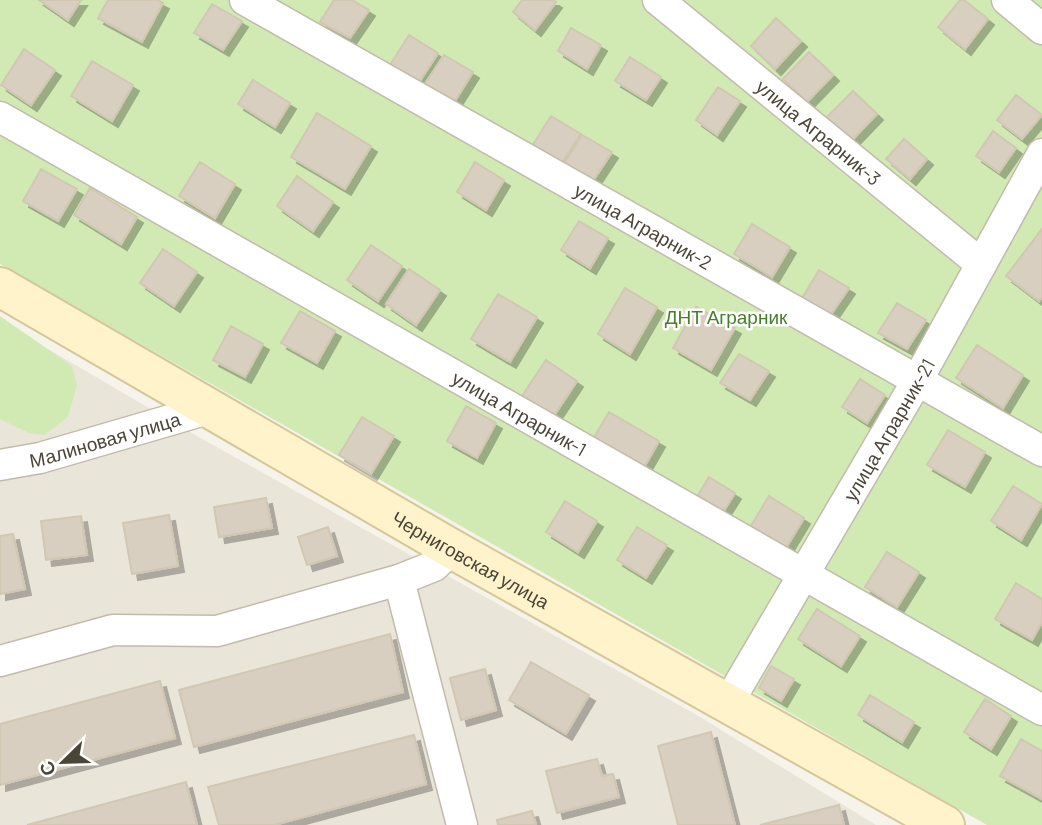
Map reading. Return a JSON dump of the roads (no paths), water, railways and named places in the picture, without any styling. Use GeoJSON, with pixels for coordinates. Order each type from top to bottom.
{"type":"FeatureCollection","features":[{"type":"Feature","properties":{"kind":"street","name":"улица Аграрник-2"},"geometry":{"type":"LineString","coordinates":[[246,0],[1042,451]]}},
{"type":"Feature","properties":{"kind":"street","name":"улица Аграрник-3"},"geometry":{"type":"LineString","coordinates":[[657,0],[981,264]]}},
{"type":"Feature","properties":{"kind":"street"},"geometry":{"type":"LineString","coordinates":[[1007,0],[1042,29]]}},
{"type":"Feature","properties":{"kind":"street","name":"улица Аграрник-1"},"geometry":{"type":"LineString","coordinates":[[0,117],[1042,710]]}},
{"type":"Feature","properties":{"kind":"street","name":"улица Аграрник-21"},"geometry":{"type":"LineString","coordinates":[[728,703],[917,381],[981,264],[1039,169]]}},
{"type":"Feature","properties":{"kind":"street","name":"Черниговская улица"},"geometry":{"type":"LineString","coordinates":[[0,287],[452,549],[945,825]]}},
{"type":"Feature","properties":{"kind":"street","name":"Малиновая улица"},"geometry":{"type":"LineString","coordinates":[[0,465],[40,458],[208,409]]}},
{"type":"Feature","properties":{"kind":"street"},"geometry":{"type":"LineString","coordinates":[[0,661],[113,630],[217,631],[399,580],[434,565],[452,549]]}},
{"type":"Feature","properties":{"kind":"street"},"geometry":{"type":"LineString","coordinates":[[399,580],[463,825]]}},
{"type":"Feature","properties":{"kind":"park label","name":"ДНТ Аграрник"},"geometry":{"type":"Point","coordinates":[726,316]}}]}
